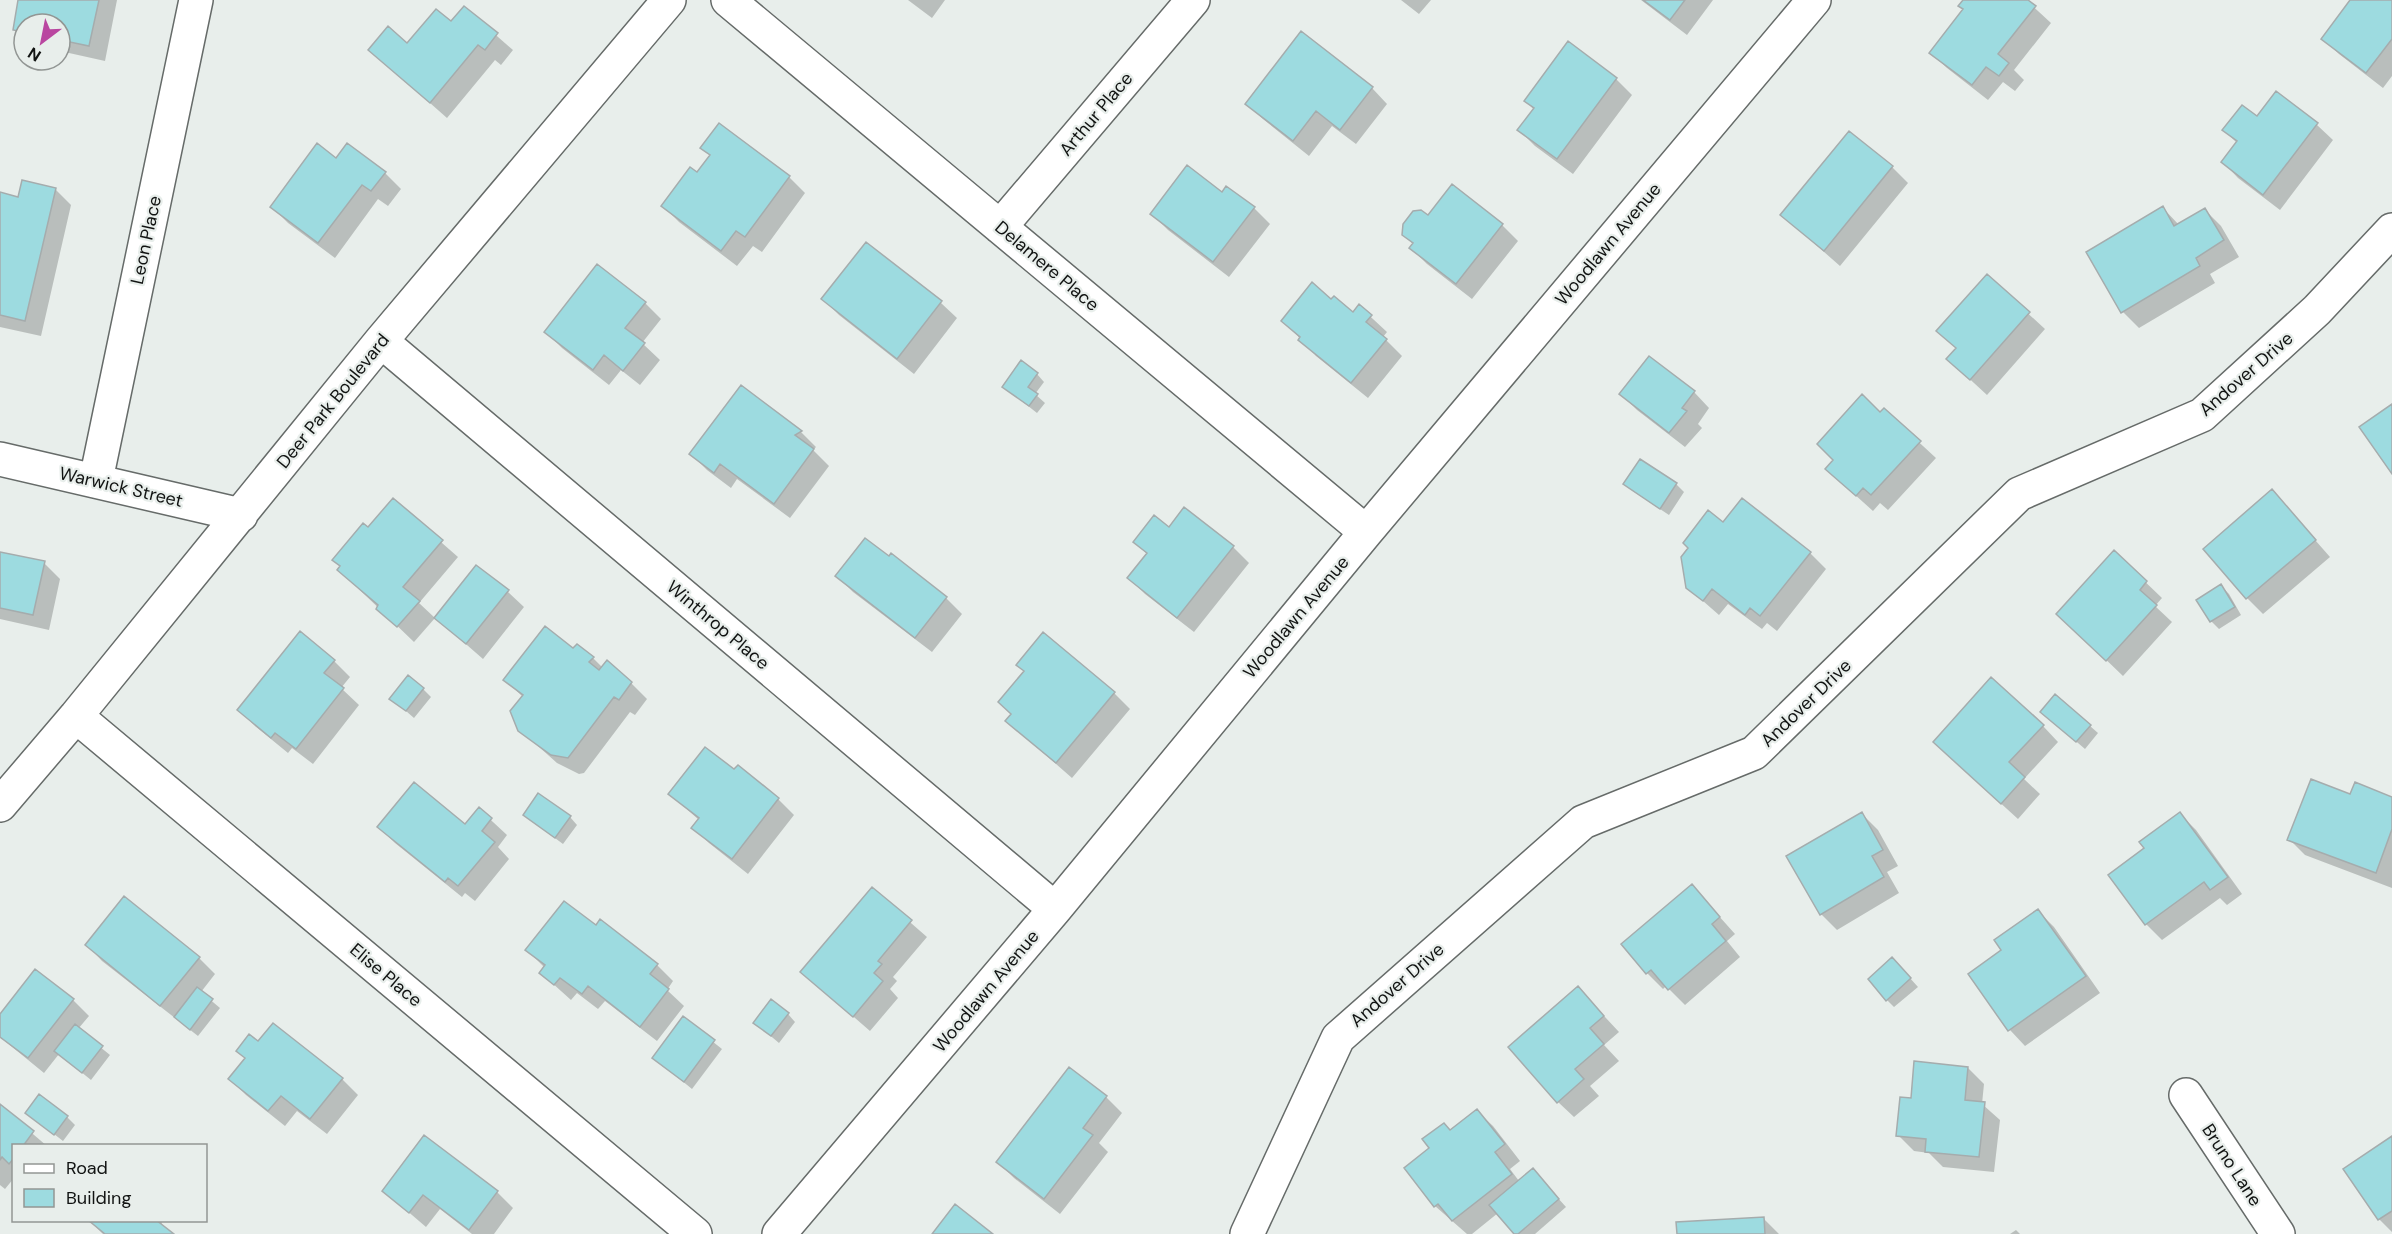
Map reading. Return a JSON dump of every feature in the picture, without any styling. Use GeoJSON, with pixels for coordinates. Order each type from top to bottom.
{"type":"FeatureCollection","features":[{"type":"Feature","properties":{"kind":"street","name":"Leon Place"},"geometry":{"type":"LineString","coordinates":[[96,480],[196,0]]}},
{"type":"Feature","properties":{"kind":"street","name":"Deer Park Boulevard"},"geometry":{"type":"LineString","coordinates":[[0,804],[76,717],[381,341],[669,0]]}},
{"type":"Feature","properties":{"kind":"street","name":"Delamere Place"},"geometry":{"type":"LineString","coordinates":[[728,0],[1366,532]]}},
{"type":"Feature","properties":{"kind":"street","name":"Arthur Place"},"geometry":{"type":"LineString","coordinates":[[1000,227],[1193,0]]}},
{"type":"Feature","properties":{"kind":"street","name":"Woodlawn Avenue"},"geometry":{"type":"LineString","coordinates":[[779,1234],[1056,909],[1366,532],[1814,0]]}},
{"type":"Feature","properties":{"kind":"street","name":"Andover Drive"},"geometry":{"type":"LineString","coordinates":[[1247,1234],[1338,1038],[1583,822],[1754,753],[2019,494],[2202,415],[2317,310],[2392,230]]}},
{"type":"Feature","properties":{"kind":"street","name":"Winthrop Place"},"geometry":{"type":"LineString","coordinates":[[381,341],[1056,909]]}},
{"type":"Feature","properties":{"kind":"street","name":"Warwick Street"},"geometry":{"type":"LineString","coordinates":[[0,459],[241,515]]}},
{"type":"Feature","properties":{"kind":"street","name":"Elise Place"},"geometry":{"type":"LineString","coordinates":[[76,717],[695,1234]]}},
{"type":"Feature","properties":{"kind":"street","name":"Bruno Lane"},"geometry":{"type":"LineString","coordinates":[[2186,1095],[2278,1234]]}},
{"type":"Feature","properties":{"kind":"building"},"geometry":{"type":"Polygon","coordinates":[[[18,0],[99,0],[89,46],[72,42],[72,12],[16,12],[18,0]]]}},
{"type":"Feature","properties":{"kind":"building"},"geometry":{"type":"Polygon","coordinates":[[[1643,0],[1685,0],[1670,20],[1643,0]]]}},
{"type":"Feature","properties":{"kind":"building"},"geometry":{"type":"Polygon","coordinates":[[[1963,0],[2028,0],[2036,6],[1998,54],[2009,63],[1999,76],[1986,67],[1972,85],[1929,53],[1963,9],[1958,6],[1963,0]]]}},
{"type":"Feature","properties":{"kind":"building"},"geometry":{"type":"Polygon","coordinates":[[[2350,0],[2392,0],[2392,39],[2366,73],[2321,39],[2350,0]]]}},
{"type":"Feature","properties":{"kind":"building"},"geometry":{"type":"Polygon","coordinates":[[[464,6],[498,33],[485,50],[478,45],[430,103],[368,50],[388,26],[407,43],[436,9],[451,21],[464,6]]]}},
{"type":"Feature","properties":{"kind":"building"},"geometry":{"type":"Polygon","coordinates":[[[1301,31],[1373,87],[1340,130],[1316,111],[1293,141],[1245,104],[1301,31]]]}},
{"type":"Feature","properties":{"kind":"building"},"geometry":{"type":"Polygon","coordinates":[[[1568,41],[1617,78],[1557,159],[1517,130],[1534,108],[1524,101],[1568,41]]]}},
{"type":"Feature","properties":{"kind":"building"},"geometry":{"type":"Polygon","coordinates":[[[2276,91],[2318,123],[2263,195],[2221,162],[2237,141],[2222,130],[2242,105],[2257,116],[2276,91]]]}},
{"type":"Feature","properties":{"kind":"building"},"geometry":{"type":"Polygon","coordinates":[[[719,123],[790,176],[745,237],[736,231],[721,251],[661,206],[690,167],[697,172],[710,155],[700,148],[719,123]]]}},
{"type":"Feature","properties":{"kind":"building"},"geometry":{"type":"Polygon","coordinates":[[[1849,131],[1893,166],[1824,251],[1780,215],[1849,131]]]}},
{"type":"Feature","properties":{"kind":"building"},"geometry":{"type":"Polygon","coordinates":[[[317,143],[336,158],[347,143],[386,172],[371,191],[362,185],[318,243],[270,207],[317,143]]]}},
{"type":"Feature","properties":{"kind":"building"},"geometry":{"type":"Polygon","coordinates":[[[1187,165],[1222,192],[1226,186],[1255,207],[1213,262],[1150,214],[1187,165]]]}},
{"type":"Feature","properties":{"kind":"building"},"geometry":{"type":"Polygon","coordinates":[[[22,180],[56,188],[25,321],[0,315],[0,192],[18,197],[22,180]]]}},
{"type":"Feature","properties":{"kind":"building"},"geometry":{"type":"Polygon","coordinates":[[[1452,184],[1503,224],[1456,284],[1409,248],[1413,243],[1402,235],[1403,224],[1413,211],[1421,210],[1428,215],[1452,184]]]}},
{"type":"Feature","properties":{"kind":"building"},"geometry":{"type":"Polygon","coordinates":[[[2163,206],[2174,226],[2205,208],[2224,240],[2196,258],[2200,266],[2121,313],[2086,252],[2163,206]]]}},
{"type":"Feature","properties":{"kind":"building"},"geometry":{"type":"Polygon","coordinates":[[[866,242],[942,301],[897,359],[821,299],[866,242]]]}},
{"type":"Feature","properties":{"kind":"building"},"geometry":{"type":"Polygon","coordinates":[[[597,264],[646,302],[625,328],[645,343],[623,371],[604,355],[593,370],[544,332],[597,264]]]}},
{"type":"Feature","properties":{"kind":"building"},"geometry":{"type":"Polygon","coordinates":[[[1987,274],[2030,312],[1970,380],[1946,359],[1956,348],[1936,331],[1987,274]]]}},
{"type":"Feature","properties":{"kind":"building"},"geometry":{"type":"Polygon","coordinates":[[[1312,282],[1331,299],[1334,296],[1353,312],[1359,304],[1372,315],[1366,322],[1387,339],[1351,383],[1298,340],[1300,337],[1281,321],[1312,282]]]}},
{"type":"Feature","properties":{"kind":"building"},"geometry":{"type":"Polygon","coordinates":[[[1649,356],[1695,391],[1682,408],[1687,411],[1669,433],[1619,394],[1649,356]]]}},
{"type":"Feature","properties":{"kind":"building"},"geometry":{"type":"Polygon","coordinates":[[[1021,360],[1038,373],[1028,387],[1038,394],[1029,406],[1002,387],[1021,360]]]}},
{"type":"Feature","properties":{"kind":"building"},"geometry":{"type":"Polygon","coordinates":[[[741,385],[802,431],[795,435],[814,449],[774,504],[720,464],[714,473],[689,454],[741,385]]]}},
{"type":"Feature","properties":{"kind":"building"},"geometry":{"type":"Polygon","coordinates":[[[1862,394],[1880,412],[1884,408],[1921,441],[1871,495],[1863,488],[1856,496],[1825,469],[1833,460],[1817,444],[1862,394]]]}},
{"type":"Feature","properties":{"kind":"building"},"geometry":{"type":"Polygon","coordinates":[[[2392,404],[2392,474],[2359,427],[2392,404]]]}},
{"type":"Feature","properties":{"kind":"building"},"geometry":{"type":"Polygon","coordinates":[[[1640,459],[1677,483],[1660,509],[1623,484],[1640,459]]]}},
{"type":"Feature","properties":{"kind":"building"},"geometry":{"type":"Polygon","coordinates":[[[2272,489],[2316,540],[2246,599],[2203,549],[2272,489]]]}},
{"type":"Feature","properties":{"kind":"building"},"geometry":{"type":"Polygon","coordinates":[[[393,498],[443,540],[403,587],[420,601],[397,627],[376,609],[378,605],[337,570],[340,566],[332,560],[363,523],[368,527],[393,498]]]}},
{"type":"Feature","properties":{"kind":"building"},"geometry":{"type":"Polygon","coordinates":[[[1742,498],[1811,552],[1760,616],[1750,608],[1745,615],[1712,589],[1703,601],[1686,588],[1681,557],[1688,548],[1683,543],[1708,510],[1723,522],[1742,498]]]}},
{"type":"Feature","properties":{"kind":"building"},"geometry":{"type":"Polygon","coordinates":[[[1184,507],[1234,546],[1177,618],[1127,578],[1147,553],[1133,542],[1154,515],[1169,527],[1184,507]]]}},
{"type":"Feature","properties":{"kind":"building"},"geometry":{"type":"Polygon","coordinates":[[[865,538],[889,556],[891,553],[947,597],[915,638],[835,576],[865,538]]]}},
{"type":"Feature","properties":{"kind":"building"},"geometry":{"type":"Polygon","coordinates":[[[2114,550],[2147,581],[2140,590],[2157,605],[2106,661],[2056,614],[2114,550]]]}},
{"type":"Feature","properties":{"kind":"building"},"geometry":{"type":"Polygon","coordinates":[[[0,552],[45,561],[33,615],[0,608],[0,552]]]}},
{"type":"Feature","properties":{"kind":"building"},"geometry":{"type":"Polygon","coordinates":[[[476,565],[509,590],[466,644],[434,618],[476,565]]]}},
{"type":"Feature","properties":{"kind":"building"},"geometry":{"type":"Polygon","coordinates":[[[2221,584],[2235,607],[2210,622],[2196,600],[2221,584]]]}},
{"type":"Feature","properties":{"kind":"building"},"geometry":{"type":"Polygon","coordinates":[[[545,626],[573,648],[577,644],[594,657],[589,662],[599,670],[607,660],[632,682],[619,700],[614,697],[568,758],[551,755],[518,731],[510,711],[523,695],[503,680],[545,626]]]}},
{"type":"Feature","properties":{"kind":"building"},"geometry":{"type":"Polygon","coordinates":[[[300,631],[335,660],[324,673],[344,688],[296,749],[275,733],[271,738],[237,710],[300,631]]]}},
{"type":"Feature","properties":{"kind":"building"},"geometry":{"type":"Polygon","coordinates":[[[1043,632],[1115,692],[1056,763],[1005,721],[1011,714],[998,702],[1024,671],[1016,665],[1043,632]]]}},
{"type":"Feature","properties":{"kind":"building"},"geometry":{"type":"Polygon","coordinates":[[[408,675],[424,688],[406,711],[389,699],[408,675]]]}},
{"type":"Feature","properties":{"kind":"building"},"geometry":{"type":"Polygon","coordinates":[[[1991,677],[2044,725],[2009,762],[2025,777],[2001,804],[1933,742],[1991,677]]]}},
{"type":"Feature","properties":{"kind":"building"},"geometry":{"type":"Polygon","coordinates":[[[2055,694],[2091,725],[2076,742],[2040,712],[2055,694]]]}},
{"type":"Feature","properties":{"kind":"building"},"geometry":{"type":"Polygon","coordinates":[[[705,747],[734,769],[738,765],[779,798],[732,859],[691,828],[699,818],[668,794],[705,747]]]}},
{"type":"Feature","properties":{"kind":"building"},"geometry":{"type":"Polygon","coordinates":[[[2311,779],[2350,794],[2355,782],[2392,797],[2392,829],[2376,873],[2287,840],[2311,779]]]}},
{"type":"Feature","properties":{"kind":"building"},"geometry":{"type":"Polygon","coordinates":[[[414,782],[465,824],[479,807],[492,818],[482,831],[495,842],[458,886],[448,878],[445,882],[377,827],[414,782]]]}},
{"type":"Feature","properties":{"kind":"building"},"geometry":{"type":"Polygon","coordinates":[[[538,793],[571,816],[555,838],[523,815],[538,793]]]}},
{"type":"Feature","properties":{"kind":"building"},"geometry":{"type":"Polygon","coordinates":[[[1862,812],[1883,850],[1872,856],[1884,877],[1820,915],[1786,856],[1862,812]]]}},
{"type":"Feature","properties":{"kind":"building"},"geometry":{"type":"Polygon","coordinates":[[[2180,812],[2228,877],[2210,890],[2204,882],[2145,925],[2108,875],[2144,848],[2139,842],[2180,812]]]}},
{"type":"Feature","properties":{"kind":"building"},"geometry":{"type":"Polygon","coordinates":[[[1692,884],[1720,917],[1712,924],[1726,941],[1668,990],[1651,970],[1646,974],[1621,944],[1692,884]]]}},
{"type":"Feature","properties":{"kind":"building"},"geometry":{"type":"Polygon","coordinates":[[[872,887],[912,920],[878,961],[882,964],[874,973],[883,981],[853,1017],[800,972],[872,887]]]}},
{"type":"Feature","properties":{"kind":"building"},"geometry":{"type":"Polygon","coordinates":[[[124,896],[200,957],[160,1006],[85,945],[124,896]]]}},
{"type":"Feature","properties":{"kind":"building"},"geometry":{"type":"Polygon","coordinates":[[[564,901],[596,925],[600,919],[658,964],[650,974],[669,989],[640,1027],[588,986],[582,994],[560,978],[554,985],[539,973],[545,965],[525,950],[564,901]]]}},
{"type":"Feature","properties":{"kind":"building"},"geometry":{"type":"Polygon","coordinates":[[[2038,909],[2086,976],[2008,1031],[1968,974],[2001,950],[1994,940],[2038,909]]]}},
{"type":"Feature","properties":{"kind":"building"},"geometry":{"type":"Polygon","coordinates":[[[1892,957],[1911,978],[1886,1001],[1868,979],[1892,957]]]}},
{"type":"Feature","properties":{"kind":"building"},"geometry":{"type":"Polygon","coordinates":[[[35,969],[74,999],[28,1058],[0,1037],[0,1014],[35,969]]]}},
{"type":"Feature","properties":{"kind":"building"},"geometry":{"type":"Polygon","coordinates":[[[1578,986],[1604,1016],[1590,1028],[1604,1044],[1575,1069],[1584,1079],[1557,1103],[1508,1047],[1578,986]]]}},
{"type":"Feature","properties":{"kind":"building"},"geometry":{"type":"Polygon","coordinates":[[[197,987],[213,999],[190,1030],[174,1017],[197,987]]]}},
{"type":"Feature","properties":{"kind":"building"},"geometry":{"type":"Polygon","coordinates":[[[771,999],[789,1013],[771,1036],[753,1023],[771,999]]]}},
{"type":"Feature","properties":{"kind":"building"},"geometry":{"type":"Polygon","coordinates":[[[683,1016],[715,1040],[684,1082],[652,1058],[683,1016]]]}},
{"type":"Feature","properties":{"kind":"building"},"geometry":{"type":"Polygon","coordinates":[[[273,1023],[343,1078],[310,1119],[281,1096],[268,1111],[228,1079],[245,1058],[236,1051],[249,1034],[258,1041],[273,1023]]]}},
{"type":"Feature","properties":{"kind":"building"},"geometry":{"type":"Polygon","coordinates":[[[75,1024],[103,1046],[82,1073],[54,1051],[75,1024]]]}},
{"type":"Feature","properties":{"kind":"building"},"geometry":{"type":"Polygon","coordinates":[[[1914,1061],[1968,1067],[1965,1100],[1985,1102],[1979,1157],[1925,1152],[1926,1139],[1896,1136],[1900,1097],[1911,1098],[1914,1061]]]}},
{"type":"Feature","properties":{"kind":"building"},"geometry":{"type":"Polygon","coordinates":[[[1069,1067],[1107,1096],[1083,1128],[1093,1135],[1044,1199],[996,1162],[1069,1067]]]}},
{"type":"Feature","properties":{"kind":"building"},"geometry":{"type":"Polygon","coordinates":[[[39,1094],[68,1116],[54,1135],[25,1113],[39,1094]]]}},
{"type":"Feature","properties":{"kind":"building"},"geometry":{"type":"Polygon","coordinates":[[[0,1104],[34,1131],[24,1144],[12,1144],[12,1160],[9,1164],[2,1157],[0,1160],[0,1104]]]}},
{"type":"Feature","properties":{"kind":"building"},"geometry":{"type":"Polygon","coordinates":[[[1477,1109],[1505,1144],[1495,1152],[1512,1174],[1452,1221],[1438,1204],[1434,1207],[1404,1168],[1429,1148],[1422,1139],[1444,1123],[1450,1130],[1477,1109]]]}},
{"type":"Feature","properties":{"kind":"building"},"geometry":{"type":"Polygon","coordinates":[[[424,1135],[498,1191],[469,1230],[423,1195],[409,1213],[382,1191],[424,1135]]]}},
{"type":"Feature","properties":{"kind":"building"},"geometry":{"type":"Polygon","coordinates":[[[2392,1136],[2392,1211],[2378,1220],[2343,1169],[2392,1136]]]}},
{"type":"Feature","properties":{"kind":"building"},"geometry":{"type":"Polygon","coordinates":[[[1533,1168],[1559,1199],[1518,1234],[1514,1234],[1489,1205],[1533,1168]]]}},
{"type":"Feature","properties":{"kind":"building"},"geometry":{"type":"Polygon","coordinates":[[[955,1204],[993,1234],[932,1234],[955,1204]]]}},
{"type":"Feature","properties":{"kind":"building"},"geometry":{"type":"Polygon","coordinates":[[[1764,1217],[1765,1234],[1677,1234],[1676,1222],[1764,1217]]]}},
{"type":"Feature","properties":{"kind":"building"},"geometry":{"type":"Polygon","coordinates":[[[90,1222],[159,1222],[174,1234],[105,1234],[90,1222]]]}}]}
